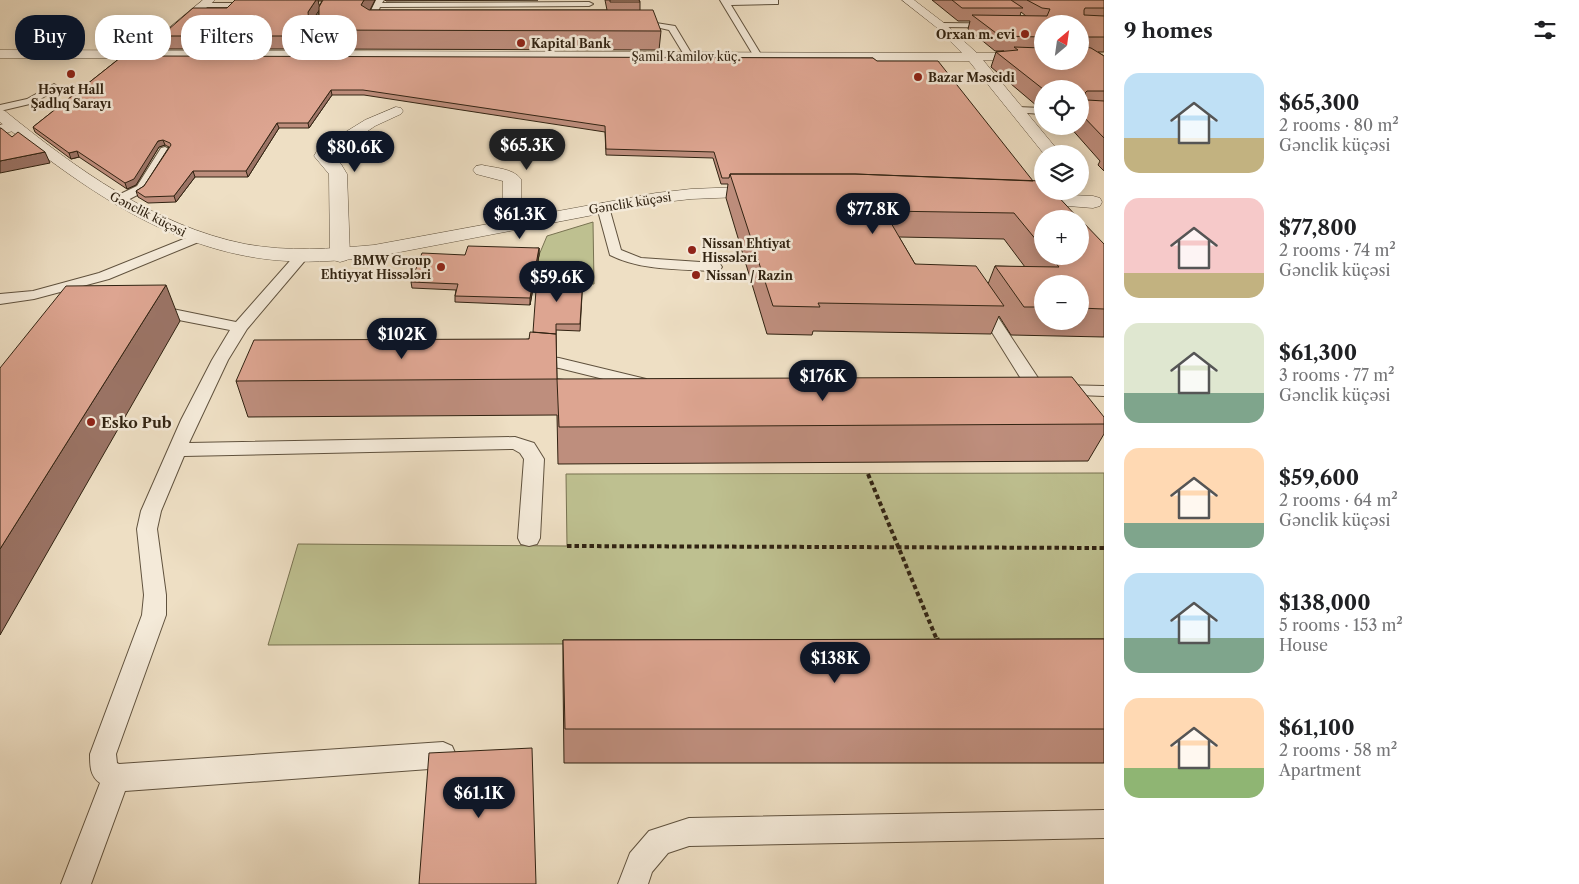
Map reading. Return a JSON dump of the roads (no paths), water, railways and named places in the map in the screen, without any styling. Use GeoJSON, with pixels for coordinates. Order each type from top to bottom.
{"type":"FeatureCollection","features":[{"type":"Feature","properties":{"kind":"street"},"geometry":{"type":"LineString","coordinates":[[907,0],[940,25],[973,57],[1046,145]]}},
{"type":"Feature","properties":{"kind":"street"},"geometry":{"type":"LineString","coordinates":[[171,33],[207,2]]}},
{"type":"Feature","properties":{"kind":"street","name":"Şamil Kamilov küç."},"geometry":{"type":"LineString","coordinates":[[0,54],[95,55]]}},
{"type":"Feature","properties":{"kind":"street","name":"Şamil Kamilov küç."},"geometry":{"type":"LineString","coordinates":[[171,55],[282,56]]}},
{"type":"Feature","properties":{"kind":"street","name":"Şamil Kamilov küç."},"geometry":{"type":"LineString","coordinates":[[357,56],[1034,57]]}},
{"type":"Feature","properties":{"kind":"street"},"geometry":{"type":"LineString","coordinates":[[340,256],[338,174],[335,166],[322,156],[324,152],[349,135],[396,111]]}},
{"type":"Feature","properties":{"kind":"street","name":"Gənclik küçəsi"},"geometry":{"type":"LineString","coordinates":[[0,114],[7,128],[118,200],[170,228],[196,238],[256,252],[301,256],[340,256],[603,207],[690,194],[778,190]]}},
{"type":"Feature","properties":{"kind":"street"},"geometry":{"type":"LineString","coordinates":[[482,170],[504,175],[512,179],[512,207],[521,222]]}},
{"type":"Feature","properties":{"kind":"street"},"geometry":{"type":"LineString","coordinates":[[1089,196],[1099,208]]}},
{"type":"Feature","properties":{"kind":"street"},"geometry":{"type":"LineString","coordinates":[[1010,197],[1099,208]]}},
{"type":"Feature","properties":{"kind":"lane"},"geometry":{"type":"LineString","coordinates":[[207,2],[234,2],[259,5]]}},
{"type":"Feature","properties":{"kind":"lane"},"geometry":{"type":"LineString","coordinates":[[388,25],[372,25],[370,23],[379,2],[589,5]]}},
{"type":"Feature","properties":{"kind":"lane"},"geometry":{"type":"LineString","coordinates":[[725,2],[775,2]]}},
{"type":"Feature","properties":{"kind":"lane"},"geometry":{"type":"LineString","coordinates":[[725,2],[758,56]]}},
{"type":"Feature","properties":{"kind":"lane"},"geometry":{"type":"LineString","coordinates":[[321,15],[326,3]]}},
{"type":"Feature","properties":{"kind":"lane"},"geometry":{"type":"LineString","coordinates":[[520,14],[530,4]]}},
{"type":"Feature","properties":{"kind":"lane"},"geometry":{"type":"LineString","coordinates":[[1018,16],[1034,24]]}},
{"type":"Feature","properties":{"kind":"lane"},"geometry":{"type":"LineString","coordinates":[[620,25],[656,25],[672,28],[689,56]]}},
{"type":"Feature","properties":{"kind":"lane"},"geometry":{"type":"LineString","coordinates":[[940,25],[1034,26]]}},
{"type":"Feature","properties":{"kind":"lane"},"geometry":{"type":"LineString","coordinates":[[0,108],[30,101],[54,87]]}},
{"type":"Feature","properties":{"kind":"lane"},"geometry":{"type":"LineString","coordinates":[[1017,110],[1034,111]]}},
{"type":"Feature","properties":{"kind":"lane"},"geometry":{"type":"LineString","coordinates":[[118,200],[141,188],[165,150]]}},
{"type":"Feature","properties":{"kind":"lane"},"geometry":{"type":"LineString","coordinates":[[603,207],[615,252],[629,259],[641,262],[716,267]]}},
{"type":"Feature","properties":{"kind":"lane"},"geometry":{"type":"LineString","coordinates":[[0,299],[34,295],[96,279],[196,238]]}},
{"type":"Feature","properties":{"kind":"lane"},"geometry":{"type":"LineString","coordinates":[[301,256],[240,327],[220,360],[177,450],[151,511],[147,529],[155,595],[154,615],[103,754],[104,770],[116,778],[443,755]]}},
{"type":"Feature","properties":{"kind":"lane"},"geometry":{"type":"LineString","coordinates":[[976,294],[1037,390]]}},
{"type":"Feature","properties":{"kind":"lane"},"geometry":{"type":"LineString","coordinates":[[136,307],[240,327]]}},
{"type":"Feature","properties":{"kind":"lane"},"geometry":{"type":"LineString","coordinates":[[517,360],[571,364],[619,380],[658,384]]}},
{"type":"Feature","properties":{"kind":"lane"},"geometry":{"type":"LineString","coordinates":[[1017,390],[1104,391]]}},
{"type":"Feature","properties":{"kind":"lane"},"geometry":{"type":"LineString","coordinates":[[177,450],[515,443],[527,448],[534,460],[529,538]]}},
{"type":"Feature","properties":{"kind":"lane"},"geometry":{"type":"LineString","coordinates":[[76,884],[116,778]]}},
{"type":"Feature","properties":{"kind":"lane"},"geometry":{"type":"LineString","coordinates":[[633,884],[640,863],[659,841],[689,832],[1104,824]]}},
{"type":"Feature","properties":{"kind":"place","name":"Orxan m. evi"},"geometry":{"type":"Point","coordinates":[1025,34]}},
{"type":"Feature","properties":{"kind":"place","name":"Kapital Bank"},"geometry":{"type":"Point","coordinates":[521,43]}},
{"type":"Feature","properties":{"kind":"place","name":"Həyat Hall Şadlıq Sarayı"},"geometry":{"type":"Point","coordinates":[71,74]}},
{"type":"Feature","properties":{"kind":"place","name":"Bazar Məscidi"},"geometry":{"type":"Point","coordinates":[918,77]}},
{"type":"Feature","properties":{"kind":"place","name":"Nissan Ehtiyat Hissələri"},"geometry":{"type":"Point","coordinates":[692,250]}},
{"type":"Feature","properties":{"kind":"place","name":"BMW Group Ehtiyyat Hissələri"},"geometry":{"type":"Point","coordinates":[441,267]}},
{"type":"Feature","properties":{"kind":"place","name":"Nissan / Razin"},"geometry":{"type":"Point","coordinates":[696,275]}},
{"type":"Feature","properties":{"kind":"place","name":"Esko Pub"},"geometry":{"type":"Point","coordinates":[91,422]}}]}
